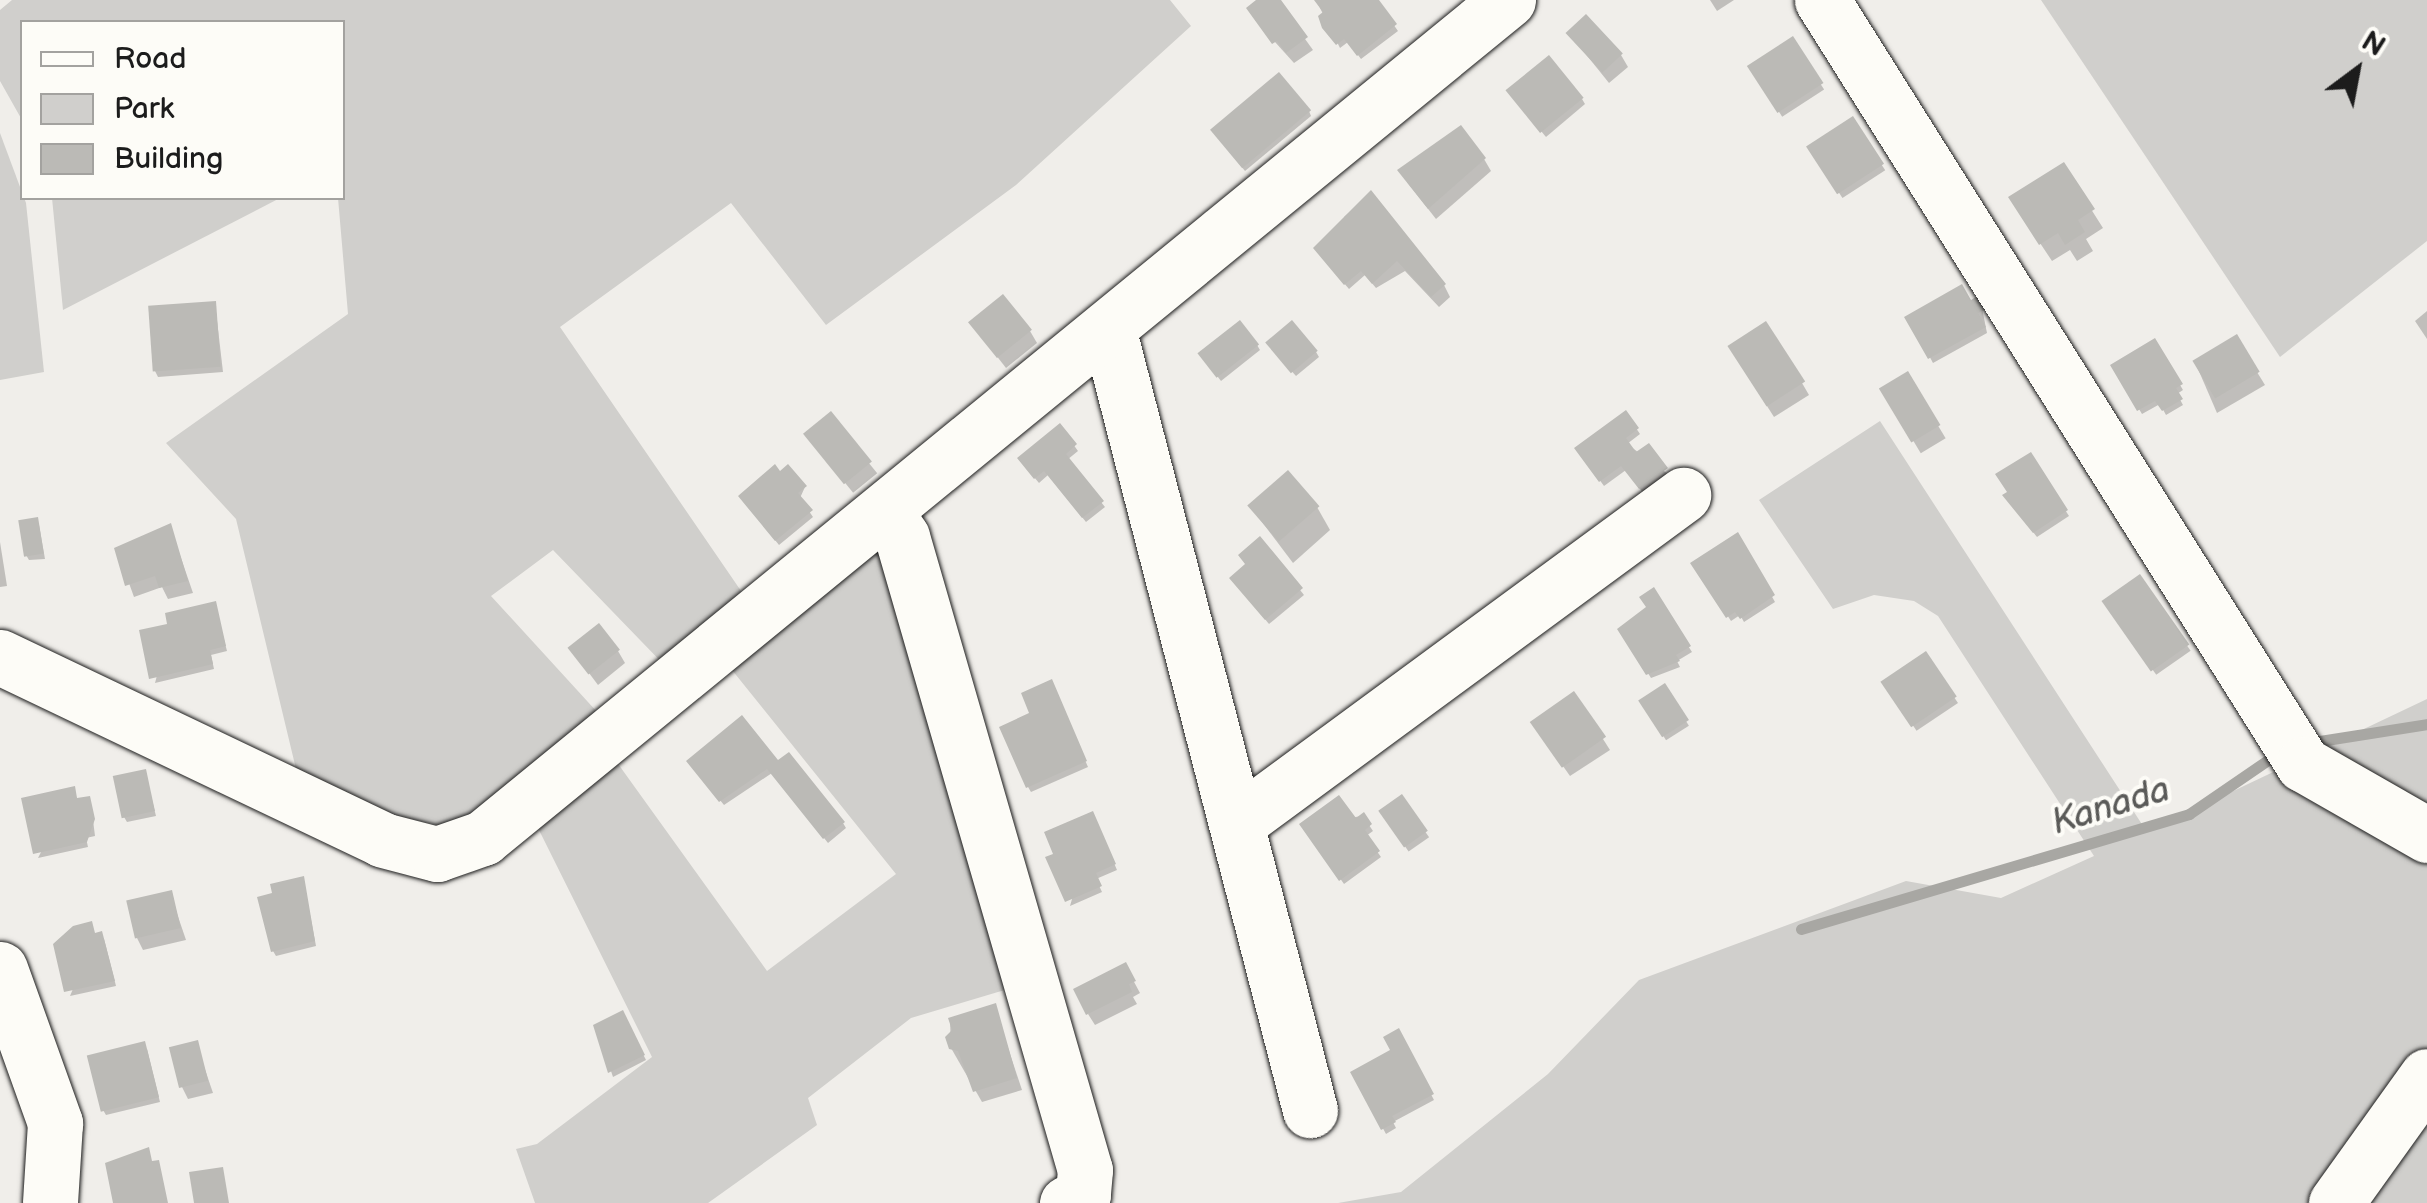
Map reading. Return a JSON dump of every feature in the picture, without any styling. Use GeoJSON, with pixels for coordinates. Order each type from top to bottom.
{"type":"FeatureCollection","features":[{"type":"Feature","properties":{"kind":"street"},"geometry":{"type":"LineString","coordinates":[[0,657],[382,840],[438,854],[483,838],[1508,0]]}},
{"type":"Feature","properties":{"kind":"street"},"geometry":{"type":"LineString","coordinates":[[1822,0],[2303,764],[2427,835]]}},
{"type":"Feature","properties":{"kind":"street"},"geometry":{"type":"LineString","coordinates":[[1108,328],[1310,1110]]}},
{"type":"Feature","properties":{"kind":"street"},"geometry":{"type":"LineString","coordinates":[[1237,823],[1683,495]]}},
{"type":"Feature","properties":{"kind":"street"},"geometry":{"type":"LineString","coordinates":[[884,511],[902,537],[1084,1170],[1083,1195],[1067,1203]]}},
{"type":"Feature","properties":{"kind":"street"},"geometry":{"type":"LineString","coordinates":[[0,969],[55,1123],[50,1203]]}},
{"type":"Feature","properties":{"kind":"street"},"geometry":{"type":"LineString","coordinates":[[2336,1203],[2427,1076]]}},
{"type":"Feature","properties":{"kind":"green space"},"geometry":{"type":"Polygon","coordinates":[[[12,0],[1170,0],[1191,26],[1016,185],[826,325],[731,203],[560,327],[750,604],[670,671],[553,550],[491,596],[609,725],[456,829],[385,813],[296,769],[236,519],[166,443],[348,314],[338,200],[345,200],[345,20],[20,20],[20,116],[0,81],[0,10],[12,0]]]}},
{"type":"Feature","properties":{"kind":"green space"},"geometry":{"type":"Polygon","coordinates":[[[2041,0],[2427,0],[2427,241],[2280,357],[2041,0]]]}},
{"type":"Feature","properties":{"kind":"green space"},"geometry":{"type":"Polygon","coordinates":[[[0,133],[20,187],[20,200],[26,203],[44,372],[0,380],[0,133]]]}},
{"type":"Feature","properties":{"kind":"green space"},"geometry":{"type":"Polygon","coordinates":[[[52,200],[276,200],[63,310],[52,200]]]}},
{"type":"Feature","properties":{"kind":"green space"},"geometry":{"type":"Polygon","coordinates":[[[1880,421],[2147,832],[2427,699],[2427,1203],[1338,1203],[1401,1192],[1548,1074],[1639,980],[1906,881],[2001,898],[2094,856],[1938,616],[1914,601],[1874,595],[1833,609],[1759,500],[1880,421]]]}},
{"type":"Feature","properties":{"kind":"green space"},"geometry":{"type":"Polygon","coordinates":[[[882,545],[1018,986],[911,1018],[808,1098],[817,1125],[708,1203],[535,1203],[516,1149],[537,1144],[652,1057],[537,826],[616,761],[767,971],[896,874],[732,670],[882,545]]]}},
{"type":"Feature","properties":{"kind":"building"},"geometry":{"type":"Polygon","coordinates":[[[1256,0],[1281,0],[1308,37],[1286,53],[1277,41],[1272,44],[1246,8],[1256,0]]]}},
{"type":"Feature","properties":{"kind":"building"},"geometry":{"type":"Polygon","coordinates":[[[1314,0],[1379,0],[1397,24],[1357,56],[1344,39],[1336,45],[1322,28],[1318,16],[1323,12],[1314,0]]]}},
{"type":"Feature","properties":{"kind":"building"},"geometry":{"type":"Polygon","coordinates":[[[1586,14],[1623,53],[1602,73],[1566,33],[1586,14]]]}},
{"type":"Feature","properties":{"kind":"building"},"geometry":{"type":"Polygon","coordinates":[[[1793,36],[1823,83],[1777,113],[1747,66],[1793,36]]]}},
{"type":"Feature","properties":{"kind":"building"},"geometry":{"type":"Polygon","coordinates":[[[1549,55],[1584,98],[1540,133],[1505,90],[1549,55]]]}},
{"type":"Feature","properties":{"kind":"building"},"geometry":{"type":"Polygon","coordinates":[[[1279,72],[1311,110],[1242,168],[1210,130],[1279,72]]]}},
{"type":"Feature","properties":{"kind":"building"},"geometry":{"type":"Polygon","coordinates":[[[1853,116],[1884,164],[1837,194],[1806,146],[1853,116]]]}},
{"type":"Feature","properties":{"kind":"building"},"geometry":{"type":"Polygon","coordinates":[[[1461,125],[1486,158],[1428,209],[1397,170],[1461,125]]]}},
{"type":"Feature","properties":{"kind":"building"},"geometry":{"type":"Polygon","coordinates":[[[2064,162],[2095,209],[2078,220],[2085,232],[2065,245],[2058,233],[2039,245],[2008,197],[2064,162]]]}},
{"type":"Feature","properties":{"kind":"building"},"geometry":{"type":"Polygon","coordinates":[[[1371,190],[1446,284],[1431,297],[1397,261],[1372,284],[1361,271],[1344,285],[1313,248],[1371,190]]]}},
{"type":"Feature","properties":{"kind":"building"},"geometry":{"type":"Polygon","coordinates":[[[1962,284],[1971,300],[1979,295],[1987,309],[1978,313],[1986,327],[1928,359],[1904,317],[1962,284]]]}},
{"type":"Feature","properties":{"kind":"building"},"geometry":{"type":"Polygon","coordinates":[[[1003,294],[1032,330],[997,358],[968,322],[1003,294]]]}},
{"type":"Feature","properties":{"kind":"building"},"geometry":{"type":"Polygon","coordinates":[[[216,301],[221,367],[153,372],[148,306],[216,301]]]}},
{"type":"Feature","properties":{"kind":"building"},"geometry":{"type":"Polygon","coordinates":[[[1240,320],[1259,344],[1217,378],[1197,353],[1240,320]]]}},
{"type":"Feature","properties":{"kind":"building"},"geometry":{"type":"Polygon","coordinates":[[[1292,320],[1318,351],[1291,373],[1265,342],[1292,320]]]}},
{"type":"Feature","properties":{"kind":"building"},"geometry":{"type":"Polygon","coordinates":[[[1766,321],[1805,381],[1767,406],[1727,346],[1766,321]]]}},
{"type":"Feature","properties":{"kind":"building"},"geometry":{"type":"Polygon","coordinates":[[[2237,334],[2260,372],[2215,398],[2192,361],[2237,334]]]}},
{"type":"Feature","properties":{"kind":"building"},"geometry":{"type":"Polygon","coordinates":[[[2155,338],[2183,384],[2176,388],[2183,399],[2162,411],[2155,401],[2137,411],[2110,365],[2155,338]]]}},
{"type":"Feature","properties":{"kind":"building"},"geometry":{"type":"Polygon","coordinates":[[[1908,371],[1940,425],[1911,443],[1879,389],[1908,371]]]}},
{"type":"Feature","properties":{"kind":"building"},"geometry":{"type":"Polygon","coordinates":[[[1626,410],[1639,428],[1626,438],[1636,452],[1649,443],[1668,468],[1639,489],[1621,466],[1599,482],[1574,448],[1626,410]]]}},
{"type":"Feature","properties":{"kind":"building"},"geometry":{"type":"Polygon","coordinates":[[[831,411],[872,462],[844,484],[803,434],[831,411]]]}},
{"type":"Feature","properties":{"kind":"building"},"geometry":{"type":"Polygon","coordinates":[[[1060,423],[1077,444],[1066,454],[1104,501],[1082,518],[1044,471],[1034,479],[1017,458],[1060,423]]]}},
{"type":"Feature","properties":{"kind":"building"},"geometry":{"type":"Polygon","coordinates":[[[2031,452],[2068,510],[2033,533],[2002,495],[2007,492],[1995,474],[2031,452]]]}},
{"type":"Feature","properties":{"kind":"building"},"geometry":{"type":"Polygon","coordinates":[[[775,464],[780,471],[788,464],[807,486],[798,493],[813,510],[775,541],[738,496],[775,464]]]}},
{"type":"Feature","properties":{"kind":"building"},"geometry":{"type":"Polygon","coordinates":[[[1288,470],[1319,506],[1279,542],[1247,505],[1288,470]]]}},
{"type":"Feature","properties":{"kind":"building"},"geometry":{"type":"Polygon","coordinates":[[[38,517],[44,554],[24,557],[18,520],[38,517]]]}},
{"type":"Feature","properties":{"kind":"building"},"geometry":{"type":"Polygon","coordinates":[[[171,523],[188,581],[159,588],[155,576],[125,586],[114,548],[171,523]]]}},
{"type":"Feature","properties":{"kind":"building"},"geometry":{"type":"Polygon","coordinates":[[[1738,532],[1775,595],[1740,619],[1735,612],[1726,618],[1690,563],[1738,532]]]}},
{"type":"Feature","properties":{"kind":"building"},"geometry":{"type":"Polygon","coordinates":[[[1260,536],[1303,588],[1265,620],[1229,578],[1245,564],[1238,555],[1260,536]]]}},
{"type":"Feature","properties":{"kind":"building"},"geometry":{"type":"Polygon","coordinates":[[[2140,574],[2189,644],[2151,671],[2101,601],[2140,574]]]}},
{"type":"Feature","properties":{"kind":"building"},"geometry":{"type":"Polygon","coordinates":[[[1654,587],[1691,646],[1676,655],[1680,661],[1646,675],[1617,629],[1646,607],[1639,597],[1654,587]]]}},
{"type":"Feature","properties":{"kind":"building"},"geometry":{"type":"Polygon","coordinates":[[[216,601],[226,646],[210,650],[213,664],[149,679],[139,630],[167,624],[165,613],[216,601]]]}},
{"type":"Feature","properties":{"kind":"building"},"geometry":{"type":"Polygon","coordinates":[[[599,623],[620,650],[588,674],[567,648],[599,623]]]}},
{"type":"Feature","properties":{"kind":"building"},"geometry":{"type":"Polygon","coordinates":[[[1926,651],[1957,697],[1911,727],[1880,682],[1926,651]]]}},
{"type":"Feature","properties":{"kind":"building"},"geometry":{"type":"Polygon","coordinates":[[[1052,679],[1087,761],[1026,788],[999,727],[1029,713],[1021,693],[1052,679]]]}},
{"type":"Feature","properties":{"kind":"building"},"geometry":{"type":"Polygon","coordinates":[[[1665,683],[1689,720],[1662,737],[1638,700],[1665,683]]]}},
{"type":"Feature","properties":{"kind":"building"},"geometry":{"type":"Polygon","coordinates":[[[1574,691],[1606,737],[1562,768],[1530,722],[1574,691]]]}},
{"type":"Feature","properties":{"kind":"building"},"geometry":{"type":"Polygon","coordinates":[[[742,715],[778,760],[789,752],[845,822],[823,839],[767,769],[719,802],[686,761],[742,715]]]}},
{"type":"Feature","properties":{"kind":"building"},"geometry":{"type":"Polygon","coordinates":[[[146,769],[155,811],[122,818],[113,776],[146,769]]]}},
{"type":"Feature","properties":{"kind":"building"},"geometry":{"type":"Polygon","coordinates":[[[75,786],[77,798],[90,796],[95,819],[87,842],[33,854],[21,798],[75,786]]]}},
{"type":"Feature","properties":{"kind":"building"},"geometry":{"type":"Polygon","coordinates":[[[1402,794],[1428,831],[1404,847],[1378,811],[1402,794]]]}},
{"type":"Feature","properties":{"kind":"building"},"geometry":{"type":"Polygon","coordinates":[[[1339,795],[1356,818],[1364,812],[1372,824],[1365,830],[1380,851],[1339,881],[1299,824],[1339,795]]]}},
{"type":"Feature","properties":{"kind":"building"},"geometry":{"type":"Polygon","coordinates":[[[1093,811],[1116,864],[1096,873],[1102,886],[1065,902],[1045,857],[1053,854],[1044,832],[1093,811]]]}},
{"type":"Feature","properties":{"kind":"building"},"geometry":{"type":"Polygon","coordinates":[[[304,876],[315,941],[271,952],[257,897],[272,893],[270,884],[304,876]]]}},
{"type":"Feature","properties":{"kind":"building"},"geometry":{"type":"Polygon","coordinates":[[[172,890],[181,928],[135,939],[126,901],[172,890]]]}},
{"type":"Feature","properties":{"kind":"building"},"geometry":{"type":"Polygon","coordinates":[[[92,921],[95,933],[102,931],[115,981],[64,992],[53,944],[73,926],[92,921]]]}},
{"type":"Feature","properties":{"kind":"building"},"geometry":{"type":"Polygon","coordinates":[[[1126,962],[1136,981],[1129,984],[1132,992],[1086,1015],[1073,989],[1126,962]]]}},
{"type":"Feature","properties":{"kind":"building"},"geometry":{"type":"Polygon","coordinates":[[[996,1003],[1017,1078],[973,1092],[958,1051],[949,1049],[945,1037],[952,1030],[948,1018],[996,1003]]]}},
{"type":"Feature","properties":{"kind":"building"},"geometry":{"type":"Polygon","coordinates":[[[623,1010],[645,1055],[608,1073],[593,1025],[623,1010]]]}},
{"type":"Feature","properties":{"kind":"building"},"geometry":{"type":"Polygon","coordinates":[[[1399,1028],[1434,1094],[1392,1116],[1396,1122],[1381,1130],[1350,1072],[1390,1050],[1383,1037],[1399,1028]]]}},
{"type":"Feature","properties":{"kind":"building"},"geometry":{"type":"Polygon","coordinates":[[[198,1040],[208,1081],[179,1088],[169,1047],[198,1040]]]}},
{"type":"Feature","properties":{"kind":"building"},"geometry":{"type":"Polygon","coordinates":[[[145,1041],[159,1097],[101,1112],[87,1056],[145,1041]]]}},
{"type":"Feature","properties":{"kind":"building"},"geometry":{"type":"Polygon","coordinates":[[[149,1147],[152,1161],[159,1160],[168,1203],[113,1203],[105,1163],[149,1147]]]}},
{"type":"Feature","properties":{"kind":"building"},"geometry":{"type":"Polygon","coordinates":[[[223,1167],[229,1203],[194,1203],[189,1172],[223,1167]]]}},
{"type":"Feature","properties":{"kind":"waterway","name":"Kanada"},"geometry":{"type":"LineString","coordinates":[[2307,743],[2427,724]]}},
{"type":"Feature","properties":{"kind":"waterway","name":"Kanada"},"geometry":{"type":"LineString","coordinates":[[1801,929],[2189,814],[2281,751]]}}]}
